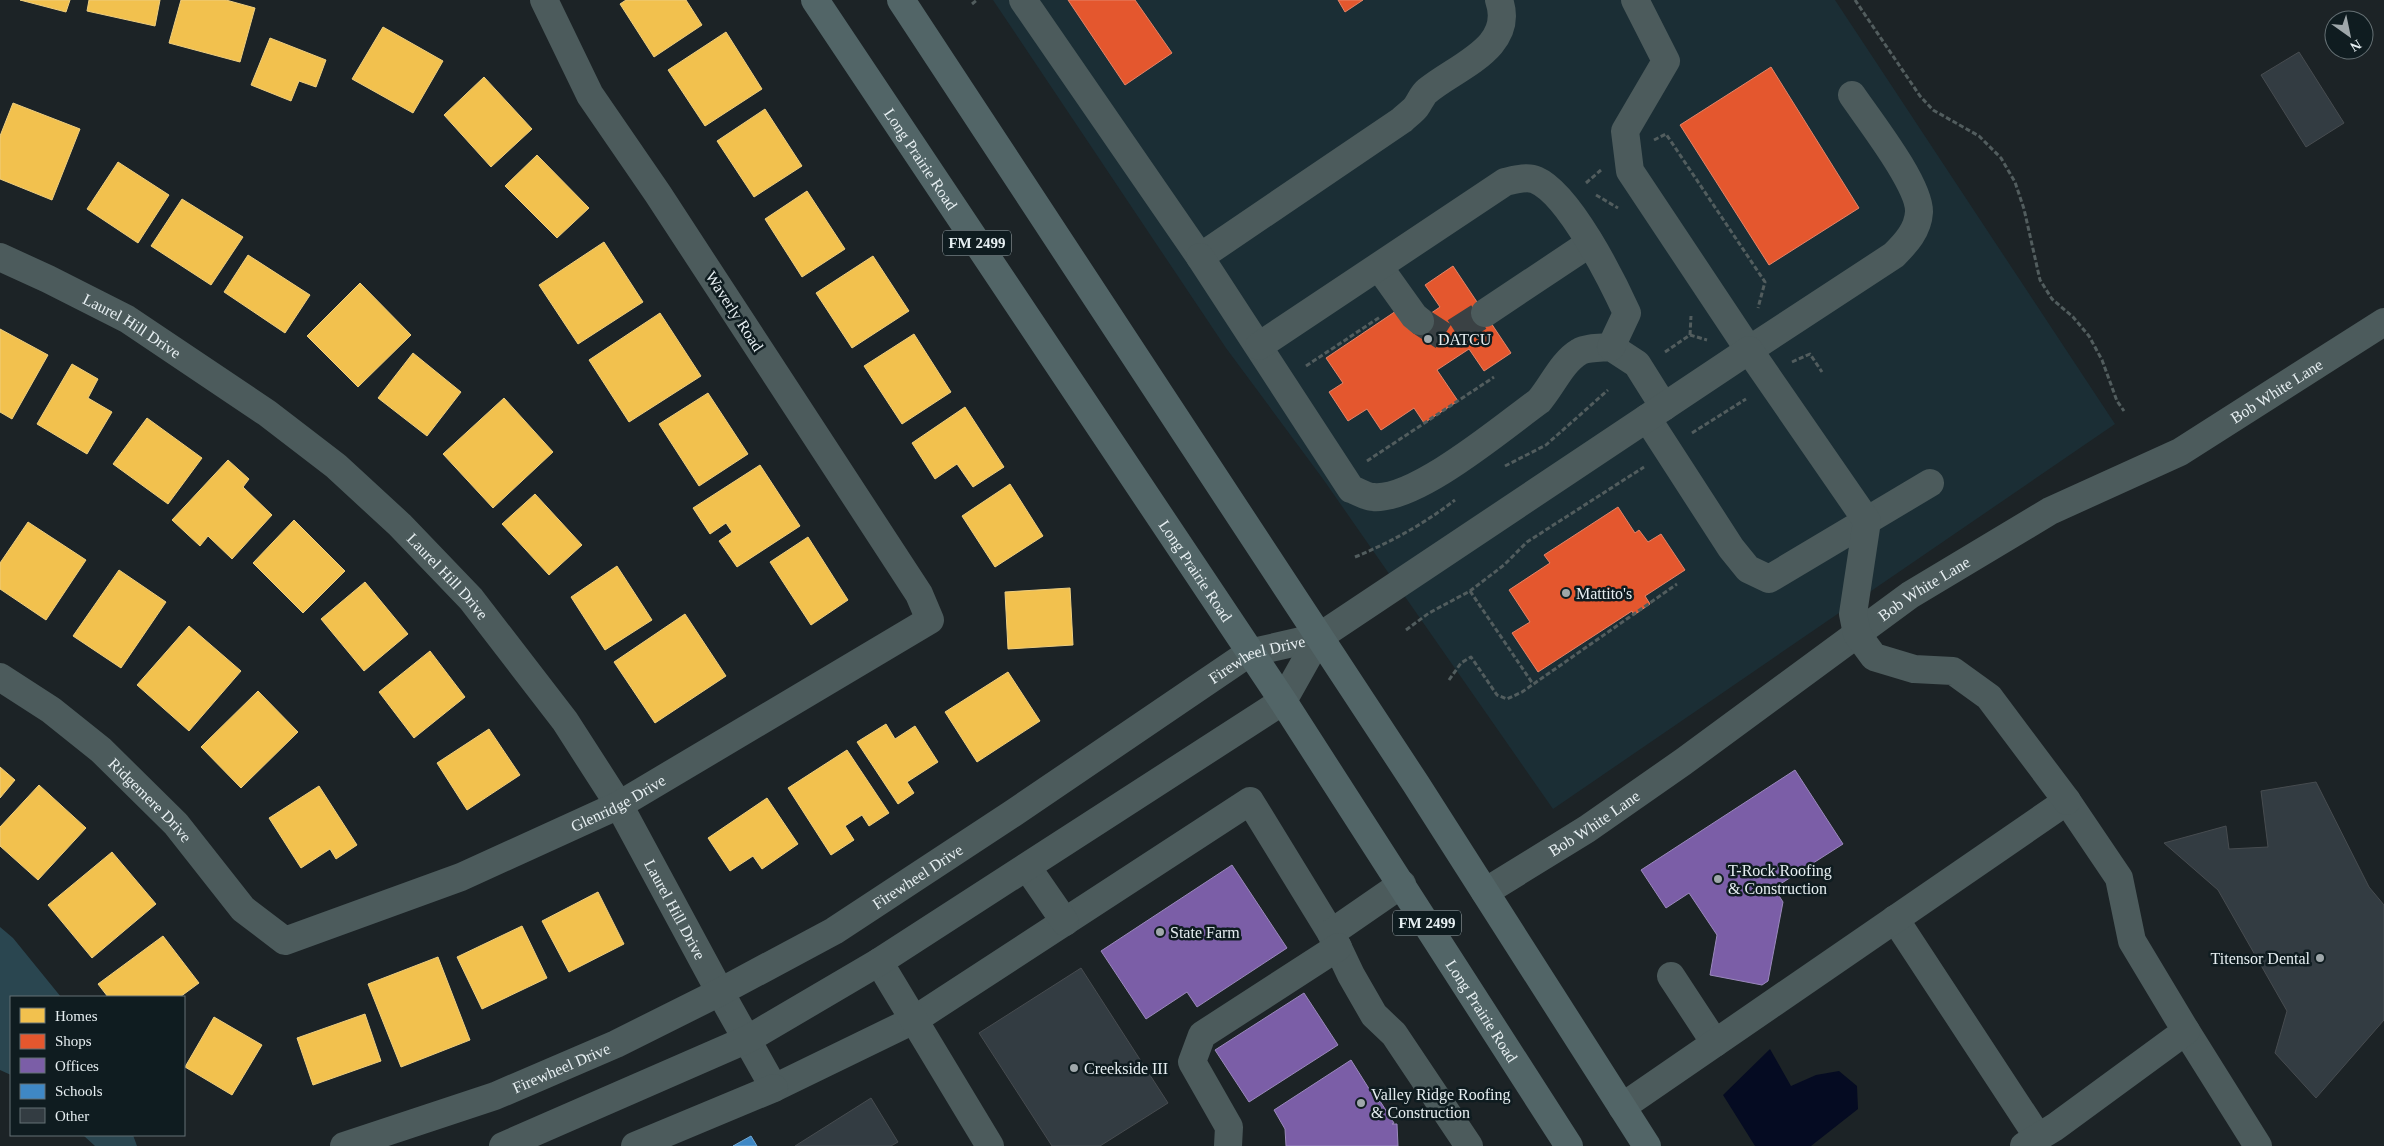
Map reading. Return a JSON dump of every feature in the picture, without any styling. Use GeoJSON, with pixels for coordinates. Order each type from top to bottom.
{"type":"FeatureCollection","features":[{"type":"Feature","properties":{"kind":"main road","name":"Long Prairie Road"},"geometry":{"type":"LineString","coordinates":[[815,0],[1249,653],[1283,701],[1569,1146]]}},
{"type":"Feature","properties":{"kind":"main road"},"geometry":{"type":"LineString","coordinates":[[901,0],[1485,892],[1647,1146]]}},
{"type":"Feature","properties":{"kind":"street","name":"Waverly Road"},"geometry":{"type":"LineString","coordinates":[[544,0],[590,95],[658,194],[919,594],[930,620]]}},
{"type":"Feature","properties":{"kind":"street"},"geometry":{"type":"LineString","coordinates":[[1023,0],[1200,257],[1352,489],[1372,498],[1392,495],[1415,486],[1435,475],[1539,401],[1550,389],[1562,370],[1580,351],[1610,347],[1636,364],[1668,450],[1731,548],[1748,568],[1769,579],[1930,484]]}},
{"type":"Feature","properties":{"kind":"street"},"geometry":{"type":"LineString","coordinates":[[1200,257],[1402,120],[1416,106],[1425,92],[1485,52],[1494,41],[1500,27],[1499,0]]}},
{"type":"Feature","properties":{"kind":"street"},"geometry":{"type":"LineString","coordinates":[[1635,0],[1666,61],[1626,131],[1630,170],[1749,350],[1867,521],[1853,614],[1857,634],[1874,657],[1914,669],[1953,671],[1989,697],[2067,801],[2119,878],[2132,941],[2258,1146]]}},
{"type":"Feature","properties":{"kind":"street"},"geometry":{"type":"LineString","coordinates":[[1319,637],[1894,254],[1911,239],[1918,212],[1914,188],[1852,95]]}},
{"type":"Feature","properties":{"kind":"street"},"geometry":{"type":"LineString","coordinates":[[1259,346],[1505,182],[1522,178],[1536,180],[1562,201],[1611,278],[1627,313],[1610,347]]}},
{"type":"Feature","properties":{"kind":"street"},"geometry":{"type":"LineString","coordinates":[[1485,313],[1590,243]]}},
{"type":"Feature","properties":{"kind":"street","name":"Laurel Hill Drive"},"geometry":{"type":"LineString","coordinates":[[0,257],[48,278],[128,319],[267,413],[336,466],[400,525],[471,599],[565,721],[619,805],[774,1088]]}},
{"type":"Feature","properties":{"kind":"street"},"geometry":{"type":"LineString","coordinates":[[1379,266],[1414,316],[1420,321]]}},
{"type":"Feature","properties":{"kind":"street","name":"Bob White Lane"},"geometry":{"type":"LineString","coordinates":[[1485,892],[1587,829],[1684,762],[1910,595],[2050,511],[2180,452],[2384,322]]}},
{"type":"Feature","properties":{"kind":"street","name":"Glenridge Drive"},"geometry":{"type":"LineString","coordinates":[[285,941],[460,877],[619,805],[930,620]]}},
{"type":"Feature","properties":{"kind":"street","name":"Firewheel Drive"},"geometry":{"type":"LineString","coordinates":[[344,1146],[495,1096],[616,1044],[720,992],[834,931],[1012,814],[1249,653],[1319,637]]}},
{"type":"Feature","properties":{"kind":"street","name":"Firewheel Drive"},"geometry":{"type":"LineString","coordinates":[[503,1146],[748,1039],[879,962],[1283,701],[1319,637]]}},
{"type":"Feature","properties":{"kind":"street","name":"Ridgemere Drive"},"geometry":{"type":"LineString","coordinates":[[0,676],[51,710],[101,750],[176,824],[243,909],[285,941]]}},
{"type":"Feature","properties":{"kind":"street"},"geometry":{"type":"LineString","coordinates":[[635,1146],[774,1088],[914,1020],[1250,801],[1334,940],[1374,1015],[1394,1034],[1469,1146]]}},
{"type":"Feature","properties":{"kind":"street"},"geometry":{"type":"LineString","coordinates":[[1622,1107],[2067,801]]}},
{"type":"Feature","properties":{"kind":"street"},"geometry":{"type":"LineString","coordinates":[[1027,868],[1065,922]]}},
{"type":"Feature","properties":{"kind":"street"},"geometry":{"type":"LineString","coordinates":[[1228,1146],[1229,1127],[1192,1062],[1202,1035],[1334,940],[1402,884]]}},
{"type":"Feature","properties":{"kind":"street"},"geometry":{"type":"LineString","coordinates":[[1895,919],[2031,1142],[2186,1031]]}},
{"type":"Feature","properties":{"kind":"street"},"geometry":{"type":"LineString","coordinates":[[879,962],[990,1146]]}},
{"type":"Feature","properties":{"kind":"street"},"geometry":{"type":"LineString","coordinates":[[1671,976],[1715,1043]]}},
{"type":"Feature","properties":{"kind":"path"},"geometry":{"type":"LineString","coordinates":[[972,4],[977,0]]}},
{"type":"Feature","properties":{"kind":"path"},"geometry":{"type":"LineString","coordinates":[[1855,0],[1920,96],[1933,110],[1979,136],[2001,158],[2015,182],[2024,209],[2040,280],[2052,299],[2073,317],[2089,336],[2102,360],[2117,401],[2124,411]]}},
{"type":"Feature","properties":{"kind":"path"},"geometry":{"type":"LineString","coordinates":[[1650,141],[1657,140],[1666,134],[1765,282],[1758,308]]}},
{"type":"Feature","properties":{"kind":"path"},"geometry":{"type":"LineString","coordinates":[[1587,189],[1586,182],[1605,168]]}},
{"type":"Feature","properties":{"kind":"path"},"geometry":{"type":"LineString","coordinates":[[1593,193],[1623,212]]}},
{"type":"Feature","properties":{"kind":"path"},"geometry":{"type":"LineString","coordinates":[[1690,335],[1692,313]]}},
{"type":"Feature","properties":{"kind":"path"},"geometry":{"type":"LineString","coordinates":[[1300,370],[1382,316]]}},
{"type":"Feature","properties":{"kind":"path"},"geometry":{"type":"LineString","coordinates":[[1690,335],[1710,341]]}},
{"type":"Feature","properties":{"kind":"path"},"geometry":{"type":"LineString","coordinates":[[1660,355],[1690,335]]}},
{"type":"Feature","properties":{"kind":"path"},"geometry":{"type":"LineString","coordinates":[[1792,363],[1810,354],[1822,372]]}},
{"type":"Feature","properties":{"kind":"path"},"geometry":{"type":"LineString","coordinates":[[1361,465],[1494,377]]}},
{"type":"Feature","properties":{"kind":"path"},"geometry":{"type":"LineString","coordinates":[[1406,630],[1429,613],[1470,591],[1504,565],[1527,542],[1746,399]]}},
{"type":"Feature","properties":{"kind":"path"},"geometry":{"type":"LineString","coordinates":[[1449,680],[1461,663],[1471,657],[1497,695],[1507,699],[1534,684],[1677,584]]}},
{"type":"Feature","properties":{"kind":"path"},"geometry":{"type":"LineString","coordinates":[[1470,591],[1534,684]]}},
{"type":"Feature","properties":{"kind":"shaded area"},"geometry":{"type":"Polygon","coordinates":[[[993,0],[1835,0],[2115,424],[1553,809],[1323,479],[1226,348],[993,0]]]}},
{"type":"Feature","properties":{"kind":"shaded area"},"geometry":{"type":"Polygon","coordinates":[[[0,927],[13,938],[60,996],[10,996],[10,1075],[0,1070],[0,927]]]}},
{"type":"Feature","properties":{"kind":"shaded area"},"geometry":{"type":"Polygon","coordinates":[[[1770,1049],[1791,1086],[1816,1075],[1839,1071],[1857,1086],[1858,1109],[1811,1146],[1755,1146],[1723,1095],[1770,1049]]]}},
{"type":"Feature","properties":{"kind":"shaded area"},"geometry":{"type":"Polygon","coordinates":[[[84,1136],[133,1136],[137,1146],[95,1146],[84,1136]]]}},
{"type":"Feature","properties":{"kind":"building: Homes"},"geometry":{"type":"Polygon","coordinates":[[[20,0],[70,0],[66,12],[20,0]]]}},
{"type":"Feature","properties":{"kind":"building: Homes"},"geometry":{"type":"Polygon","coordinates":[[[89,0],[160,0],[155,26],[87,11],[89,0]]]}},
{"type":"Feature","properties":{"kind":"building: Homes"},"geometry":{"type":"Polygon","coordinates":[[[181,0],[226,0],[255,8],[240,62],[169,43],[181,0]]]}},
{"type":"Feature","properties":{"kind":"building: Homes"},"geometry":{"type":"Polygon","coordinates":[[[626,0],[686,0],[702,25],[654,57],[620,4],[626,0]]]}},
{"type":"Feature","properties":{"kind":"building: Homes"},"geometry":{"type":"Polygon","coordinates":[[[383,27],[443,61],[413,113],[352,79],[383,27]]]}},
{"type":"Feature","properties":{"kind":"building: Homes"},"geometry":{"type":"Polygon","coordinates":[[[726,32],[762,89],[705,126],[668,70],[726,32]]]}},
{"type":"Feature","properties":{"kind":"building: Homes"},"geometry":{"type":"Polygon","coordinates":[[[270,38],[326,60],[316,87],[299,81],[291,101],[251,85],[270,38]]]}},
{"type":"Feature","properties":{"kind":"building: Homes"},"geometry":{"type":"Polygon","coordinates":[[[484,77],[532,129],[491,167],[444,115],[484,77]]]}},
{"type":"Feature","properties":{"kind":"building: Homes"},"geometry":{"type":"Polygon","coordinates":[[[13,103],[80,129],[52,200],[0,179],[0,136],[13,103]]]}},
{"type":"Feature","properties":{"kind":"building: Homes"},"geometry":{"type":"Polygon","coordinates":[[[765,109],[802,166],[754,197],[717,141],[765,109]]]}},
{"type":"Feature","properties":{"kind":"building: Homes"},"geometry":{"type":"Polygon","coordinates":[[[537,155],[589,208],[557,238],[505,186],[537,155]]]}},
{"type":"Feature","properties":{"kind":"building: Homes"},"geometry":{"type":"Polygon","coordinates":[[[118,162],[169,195],[138,243],[87,209],[118,162]]]}},
{"type":"Feature","properties":{"kind":"building: Homes"},"geometry":{"type":"Polygon","coordinates":[[[807,191],[845,249],[802,277],[765,219],[807,191]]]}},
{"type":"Feature","properties":{"kind":"building: Homes"},"geometry":{"type":"Polygon","coordinates":[[[182,199],[243,237],[211,285],[151,246],[182,199]]]}},
{"type":"Feature","properties":{"kind":"building: Homes"},"geometry":{"type":"Polygon","coordinates":[[[604,242],[643,302],[578,344],[539,285],[604,242]]]}},
{"type":"Feature","properties":{"kind":"building: Homes"},"geometry":{"type":"Polygon","coordinates":[[[248,255],[310,295],[285,333],[224,292],[248,255]]]}},
{"type":"Feature","properties":{"kind":"building: Homes"},"geometry":{"type":"Polygon","coordinates":[[[873,256],[909,311],[852,348],[816,293],[873,256]]]}},
{"type":"Feature","properties":{"kind":"building: Homes"},"geometry":{"type":"Polygon","coordinates":[[[360,283],[411,335],[358,387],[307,336],[360,283]]]}},
{"type":"Feature","properties":{"kind":"building: Homes"},"geometry":{"type":"Polygon","coordinates":[[[660,313],[701,376],[629,422],[589,360],[660,313]]]}},
{"type":"Feature","properties":{"kind":"building: Homes"},"geometry":{"type":"Polygon","coordinates":[[[0,329],[48,355],[12,419],[0,412],[0,329]]]}},
{"type":"Feature","properties":{"kind":"building: Homes"},"geometry":{"type":"Polygon","coordinates":[[[914,334],[951,392],[902,424],[864,366],[914,334]]]}},
{"type":"Feature","properties":{"kind":"building: Homes"},"geometry":{"type":"Polygon","coordinates":[[[413,353],[461,392],[427,436],[378,398],[413,353]]]}},
{"type":"Feature","properties":{"kind":"building: Homes"},"geometry":{"type":"Polygon","coordinates":[[[72,364],[98,379],[88,398],[112,412],[87,454],[37,424],[72,364]]]}},
{"type":"Feature","properties":{"kind":"building: Homes"},"geometry":{"type":"Polygon","coordinates":[[[708,393],[748,454],[699,486],[659,424],[708,393]]]}},
{"type":"Feature","properties":{"kind":"building: Homes"},"geometry":{"type":"Polygon","coordinates":[[[504,398],[553,452],[493,508],[443,454],[504,398]]]}},
{"type":"Feature","properties":{"kind":"building: Homes"},"geometry":{"type":"Polygon","coordinates":[[[965,407],[1004,467],[973,487],[957,464],[935,479],[912,443],[965,407]]]}},
{"type":"Feature","properties":{"kind":"building: Homes"},"geometry":{"type":"Polygon","coordinates":[[[147,418],[202,458],[168,504],[113,464],[147,418]]]}},
{"type":"Feature","properties":{"kind":"building: Homes"},"geometry":{"type":"Polygon","coordinates":[[[228,460],[249,479],[243,487],[272,515],[232,559],[208,536],[200,546],[172,520],[228,460]]]}},
{"type":"Feature","properties":{"kind":"building: Homes"},"geometry":{"type":"Polygon","coordinates":[[[760,465],[800,526],[737,567],[719,541],[732,532],[726,523],[710,534],[693,508],[760,465]]]}},
{"type":"Feature","properties":{"kind":"building: Homes"},"geometry":{"type":"Polygon","coordinates":[[[1010,484],[1043,536],[995,567],[962,516],[1010,484]]]}},
{"type":"Feature","properties":{"kind":"building: Homes"},"geometry":{"type":"Polygon","coordinates":[[[535,494],[582,545],[549,575],[502,524],[535,494]]]}},
{"type":"Feature","properties":{"kind":"building: Homes"},"geometry":{"type":"Polygon","coordinates":[[[294,520],[345,571],[303,613],[253,563],[294,520]]]}},
{"type":"Feature","properties":{"kind":"building: Homes"},"geometry":{"type":"Polygon","coordinates":[[[28,522],[86,560],[46,620],[0,589],[0,563],[28,522]]]}},
{"type":"Feature","properties":{"kind":"building: Homes"},"geometry":{"type":"Polygon","coordinates":[[[808,537],[848,600],[811,625],[770,562],[808,537]]]}},
{"type":"Feature","properties":{"kind":"building: Homes"},"geometry":{"type":"Polygon","coordinates":[[[617,566],[652,620],[605,650],[571,597],[617,566]]]}},
{"type":"Feature","properties":{"kind":"building: Homes"},"geometry":{"type":"Polygon","coordinates":[[[119,570],[166,602],[121,668],[73,636],[119,570]]]}},
{"type":"Feature","properties":{"kind":"building: Homes"},"geometry":{"type":"Polygon","coordinates":[[[365,582],[408,634],[364,671],[321,619],[365,582]]]}},
{"type":"Feature","properties":{"kind":"building: Homes"},"geometry":{"type":"Polygon","coordinates":[[[1070,588],[1073,645],[1008,649],[1005,592],[1070,588]]]}},
{"type":"Feature","properties":{"kind":"building: Homes"},"geometry":{"type":"Polygon","coordinates":[[[685,614],[726,676],[655,723],[614,662],[685,614]]]}},
{"type":"Feature","properties":{"kind":"building: Homes"},"geometry":{"type":"Polygon","coordinates":[[[189,626],[241,671],[189,731],[137,685],[189,626]]]}},
{"type":"Feature","properties":{"kind":"building: Homes"},"geometry":{"type":"Polygon","coordinates":[[[430,651],[465,697],[414,738],[379,692],[430,651]]]}},
{"type":"Feature","properties":{"kind":"building: Homes"},"geometry":{"type":"Polygon","coordinates":[[[1008,672],[1040,721],[977,762],[945,712],[1008,672]]]}},
{"type":"Feature","properties":{"kind":"building: Homes"},"geometry":{"type":"Polygon","coordinates":[[[258,691],[298,732],[241,788],[201,747],[258,691]]]}},
{"type":"Feature","properties":{"kind":"building: Homes"},"geometry":{"type":"Polygon","coordinates":[[[886,724],[895,739],[915,726],[938,762],[907,782],[914,793],[898,804],[857,742],[886,724]]]}},
{"type":"Feature","properties":{"kind":"building: Homes"},"geometry":{"type":"Polygon","coordinates":[[[489,729],[520,775],[467,810],[437,763],[489,729]]]}},
{"type":"Feature","properties":{"kind":"building: Homes"},"geometry":{"type":"Polygon","coordinates":[[[847,750],[889,813],[869,826],[862,815],[845,826],[854,840],[831,855],[788,788],[847,750]]]}},
{"type":"Feature","properties":{"kind":"building: Homes"},"geometry":{"type":"Polygon","coordinates":[[[0,767],[15,780],[0,798],[0,767]]]}},
{"type":"Feature","properties":{"kind":"building: Homes"},"geometry":{"type":"Polygon","coordinates":[[[39,785],[86,828],[38,880],[0,846],[0,827],[39,785]]]}},
{"type":"Feature","properties":{"kind":"building: Homes"},"geometry":{"type":"Polygon","coordinates":[[[319,786],[357,845],[336,859],[330,849],[301,868],[269,818],[319,786]]]}},
{"type":"Feature","properties":{"kind":"building: Homes"},"geometry":{"type":"Polygon","coordinates":[[[767,798],[798,844],[762,869],[753,856],[730,871],[708,838],[767,798]]]}},
{"type":"Feature","properties":{"kind":"building: Homes"},"geometry":{"type":"Polygon","coordinates":[[[112,852],[156,904],[92,958],[48,905],[112,852]]]}},
{"type":"Feature","properties":{"kind":"building: Homes"},"geometry":{"type":"Polygon","coordinates":[[[598,892],[624,944],[569,972],[542,921],[598,892]]]}},
{"type":"Feature","properties":{"kind":"building: Homes"},"geometry":{"type":"Polygon","coordinates":[[[522,926],[547,978],[482,1009],[457,957],[522,926]]]}},
{"type":"Feature","properties":{"kind":"building: Homes"},"geometry":{"type":"Polygon","coordinates":[[[163,936],[199,983],[181,996],[107,996],[98,984],[163,936]]]}},
{"type":"Feature","properties":{"kind":"building: Homes"},"geometry":{"type":"Polygon","coordinates":[[[438,957],[470,1040],[401,1067],[368,984],[438,957]]]}},
{"type":"Feature","properties":{"kind":"building: Homes"},"geometry":{"type":"Polygon","coordinates":[[[365,1014],[381,1061],[313,1085],[297,1038],[365,1014]]]}},
{"type":"Feature","properties":{"kind":"building: Homes"},"geometry":{"type":"Polygon","coordinates":[[[214,1017],[262,1045],[232,1095],[185,1067],[214,1017]]]}},
{"type":"Feature","properties":{"kind":"building: Shops"},"geometry":{"type":"Polygon","coordinates":[[[1068,0],[1135,0],[1172,53],[1125,85],[1068,0]]]}},
{"type":"Feature","properties":{"kind":"building: Shops"},"geometry":{"type":"Polygon","coordinates":[[[1338,0],[1363,0],[1345,12],[1338,0]]]}},
{"type":"Feature","properties":{"kind":"building: Shops"},"geometry":{"type":"Polygon","coordinates":[[[1771,67],[1859,208],[1769,265],[1680,125],[1771,67]]]}},
{"type":"Feature","properties":{"kind":"building: Shops","name":"DATCU"},"geometry":{"type":"Polygon","coordinates":[[[1453,266],[1511,353],[1484,371],[1469,349],[1437,370],[1458,401],[1424,423],[1414,408],[1381,430],[1367,409],[1348,421],[1329,392],[1343,383],[1326,358],[1396,311],[1408,329],[1440,307],[1425,285],[1453,266]]]}},
{"type":"Feature","properties":{"kind":"building: Shops"},"geometry":{"type":"Polygon","coordinates":[[[1618,507],[1635,533],[1639,530],[1648,542],[1661,534],[1685,570],[1645,596],[1650,604],[1634,615],[1632,611],[1538,672],[1512,633],[1530,622],[1509,590],[1550,563],[1544,555],[1618,507]]]}},
{"type":"Feature","properties":{"kind":"building: Offices","name":"T-Rock Roofing & Construction"},"geometry":{"type":"Polygon","coordinates":[[[1795,770],[1843,844],[1774,888],[1783,902],[1768,981],[1762,985],[1710,975],[1717,935],[1689,893],[1666,908],[1641,870],[1795,770]]]}},
{"type":"Feature","properties":{"kind":"building: Offices"},"geometry":{"type":"Polygon","coordinates":[[[1232,865],[1287,948],[1197,1007],[1187,992],[1146,1019],[1101,951],[1232,865]]]}},
{"type":"Feature","properties":{"kind":"building: Offices"},"geometry":{"type":"Polygon","coordinates":[[[1304,993],[1338,1045],[1249,1102],[1215,1050],[1304,993]]]}},
{"type":"Feature","properties":{"kind":"building: Offices"},"geometry":{"type":"Polygon","coordinates":[[[1351,1060],[1378,1103],[1380,1101],[1394,1123],[1392,1124],[1397,1124],[1398,1146],[1286,1146],[1285,1129],[1274,1110],[1351,1060]]]}},
{"type":"Feature","properties":{"kind":"building: Schools"},"geometry":{"type":"Polygon","coordinates":[[[751,1136],[757,1146],[733,1146],[751,1136]]]}},
{"type":"Feature","properties":{"kind":"building: Other"},"geometry":{"type":"Polygon","coordinates":[[[2299,52],[2344,123],[2306,147],[2261,75],[2299,52]]]}},
{"type":"Feature","properties":{"kind":"building: Other","name":"Titensor Dental"},"geometry":{"type":"Polygon","coordinates":[[[2316,782],[2369,887],[2384,905],[2384,1020],[2316,1098],[2275,1053],[2287,1011],[2218,890],[2164,843],[2226,826],[2229,849],[2268,847],[2261,791],[2316,782]]]}},
{"type":"Feature","properties":{"kind":"building: Other","name":"Creekside III"},"geometry":{"type":"Polygon","coordinates":[[[1081,968],[1168,1103],[1100,1146],[1052,1146],[979,1033],[1081,968]]]}},
{"type":"Feature","properties":{"kind":"building: Other"},"geometry":{"type":"Polygon","coordinates":[[[871,1098],[898,1142],[891,1146],[795,1146],[871,1098]]]}},
{"type":"Feature","properties":{"kind":"tunnel"},"geometry":{"type":"LineString","coordinates":[[1420,321],[1446,338],[1485,313]]}},
{"type":"Feature","properties":{"kind":"place","name":"DATCU"},"geometry":{"type":"Point","coordinates":[1428,339]}},
{"type":"Feature","properties":{"kind":"place","name":"Mattito's"},"geometry":{"type":"Point","coordinates":[1566,593]}},
{"type":"Feature","properties":{"kind":"place","name":"T-Rock Roofing & Construction"},"geometry":{"type":"Point","coordinates":[1718,879]}},
{"type":"Feature","properties":{"kind":"place","name":"State Farm"},"geometry":{"type":"Point","coordinates":[1160,932]}},
{"type":"Feature","properties":{"kind":"place","name":"Titensor Dental"},"geometry":{"type":"Point","coordinates":[2320,958]}},
{"type":"Feature","properties":{"kind":"place","name":"Creekside III"},"geometry":{"type":"Point","coordinates":[1074,1068]}},
{"type":"Feature","properties":{"kind":"place","name":"Valley Ridge Roofing & Construction"},"geometry":{"type":"Point","coordinates":[1361,1103]}}]}
